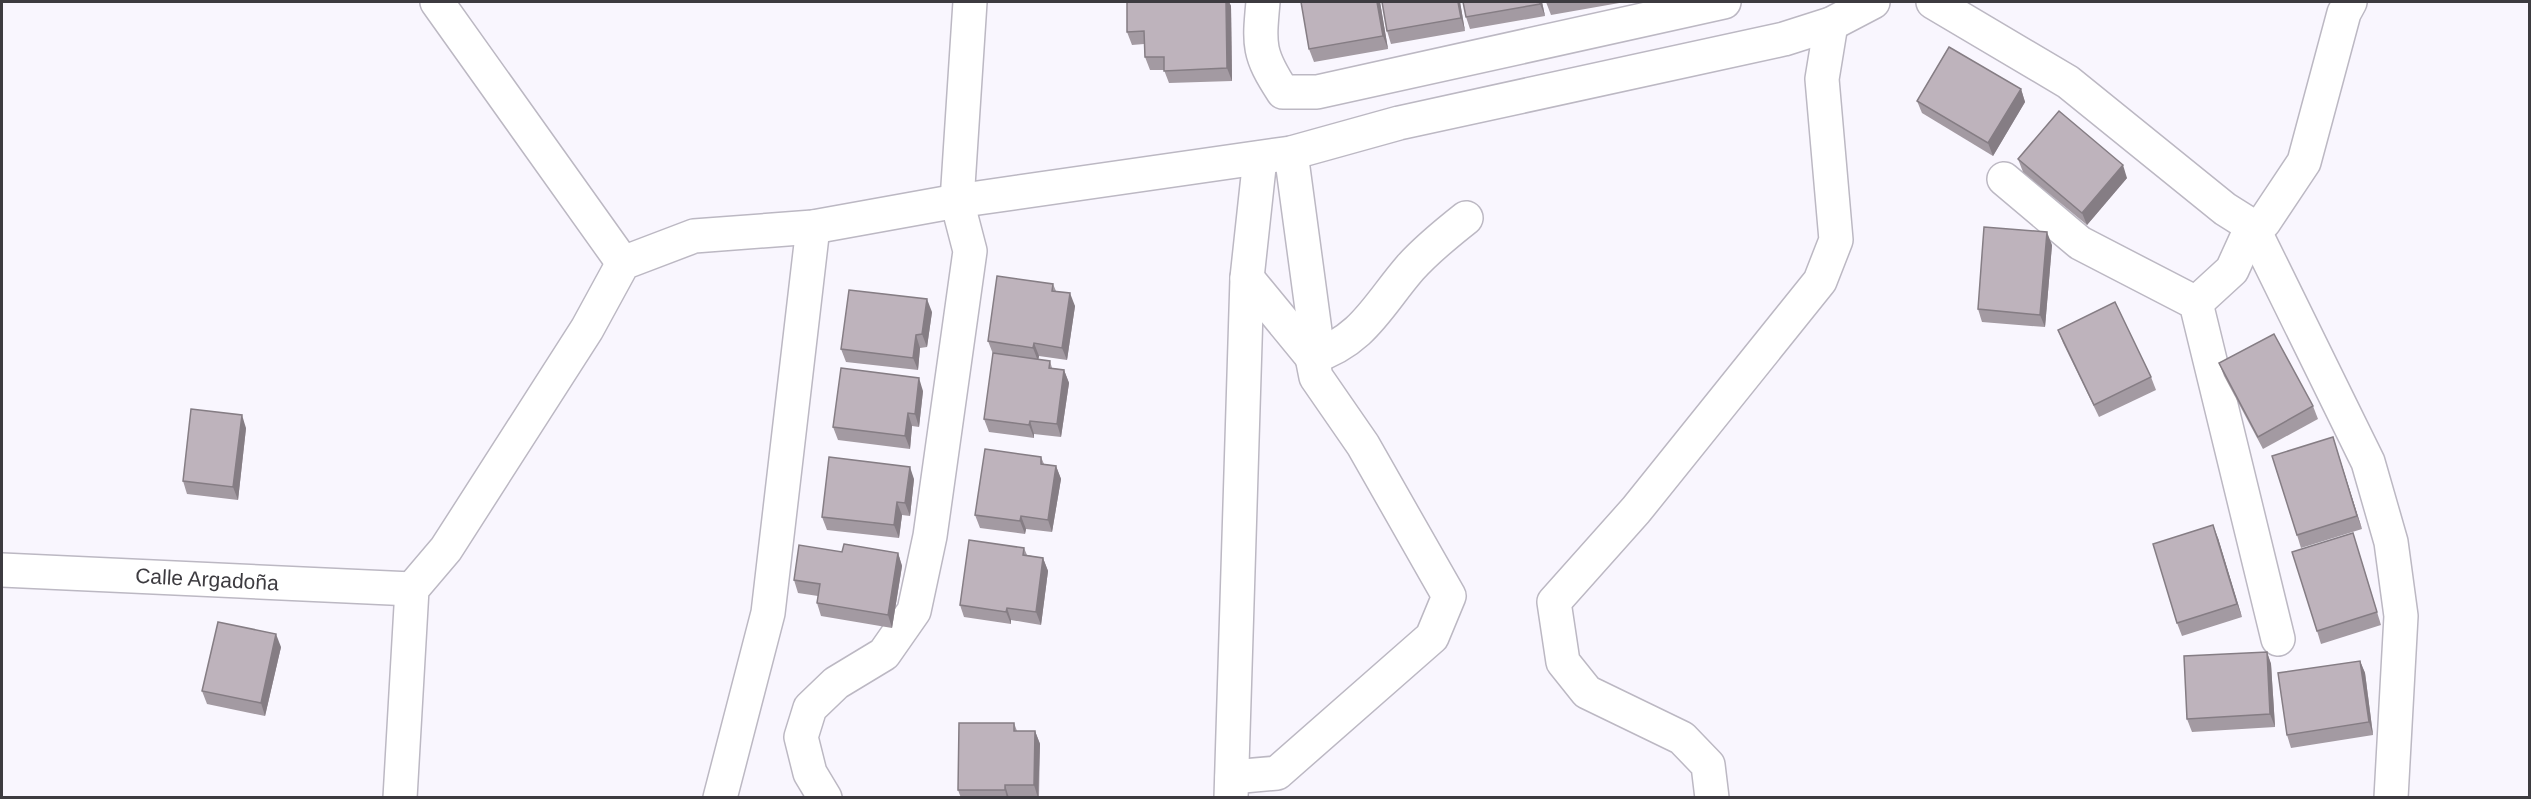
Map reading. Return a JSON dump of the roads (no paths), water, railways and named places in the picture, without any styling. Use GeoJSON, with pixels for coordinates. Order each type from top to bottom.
{"type":"FeatureCollection","features":[{"type":"Feature","properties":{"kind":"street"},"geometry":{"type":"LineString","coordinates":[[437,2],[623,263]]}},
{"type":"Feature","properties":{"kind":"street"},"geometry":{"type":"LineString","coordinates":[[825,798],[810,773],[801,737],[810,708],[836,682],[884,654],[914,611],[930,536],[970,251],[957,201],[970,2]]}},
{"type":"Feature","properties":{"kind":"street"},"geometry":{"type":"LineString","coordinates":[[1263,2],[1259,45],[1267,67],[1283,92],[1317,92],[1724,2]]}},
{"type":"Feature","properties":{"kind":"street"},"geometry":{"type":"LineString","coordinates":[[400,798],[412,589],[446,549],[587,329],[623,263],[694,236],[813,227],[957,201],[1291,153],[1399,123],[1784,39],[1831,24],[1872,2]]}},
{"type":"Feature","properties":{"kind":"street"},"geometry":{"type":"LineString","coordinates":[[1934,2],[2068,82],[2225,209],[2252,226],[2368,462],[2391,542],[2401,616],[2391,798]]}},
{"type":"Feature","properties":{"kind":"street"},"geometry":{"type":"LineString","coordinates":[[2196,303],[2232,270],[2252,226],[2264,222],[2304,162],[2344,13],[2350,2]]}},
{"type":"Feature","properties":{"kind":"street"},"geometry":{"type":"LineString","coordinates":[[1712,798],[1708,765],[1682,738],[1587,692],[1563,662],[1554,602],[1636,510],[1820,281],[1836,240],[1822,79],[1831,24]]}},
{"type":"Feature","properties":{"kind":"street"},"geometry":{"type":"LineString","coordinates":[[1260,158],[1248,278],[1232,788],[1277,774],[1432,637],[1449,596],[1363,445],[1316,377],[1312,357],[1315,331],[1291,153]]}},
{"type":"Feature","properties":{"kind":"street"},"geometry":{"type":"LineString","coordinates":[[2004,179],[2080,243],[2196,303],[2278,639]]}},
{"type":"Feature","properties":{"kind":"street"},"geometry":{"type":"LineString","coordinates":[[1312,357],[1326,353],[1355,336],[1369,323],[1412,265],[1438,240],[1467,218]]}},
{"type":"Feature","properties":{"kind":"street"},"geometry":{"type":"LineString","coordinates":[[720,798],[768,613],[813,227]]}},
{"type":"Feature","properties":{"kind":"street"},"geometry":{"type":"LineString","coordinates":[[1248,278],[1312,357]]}},
{"type":"Feature","properties":{"kind":"street","name":"Calle Argadoña"},"geometry":{"type":"LineString","coordinates":[[2,570],[412,589]]}}]}
